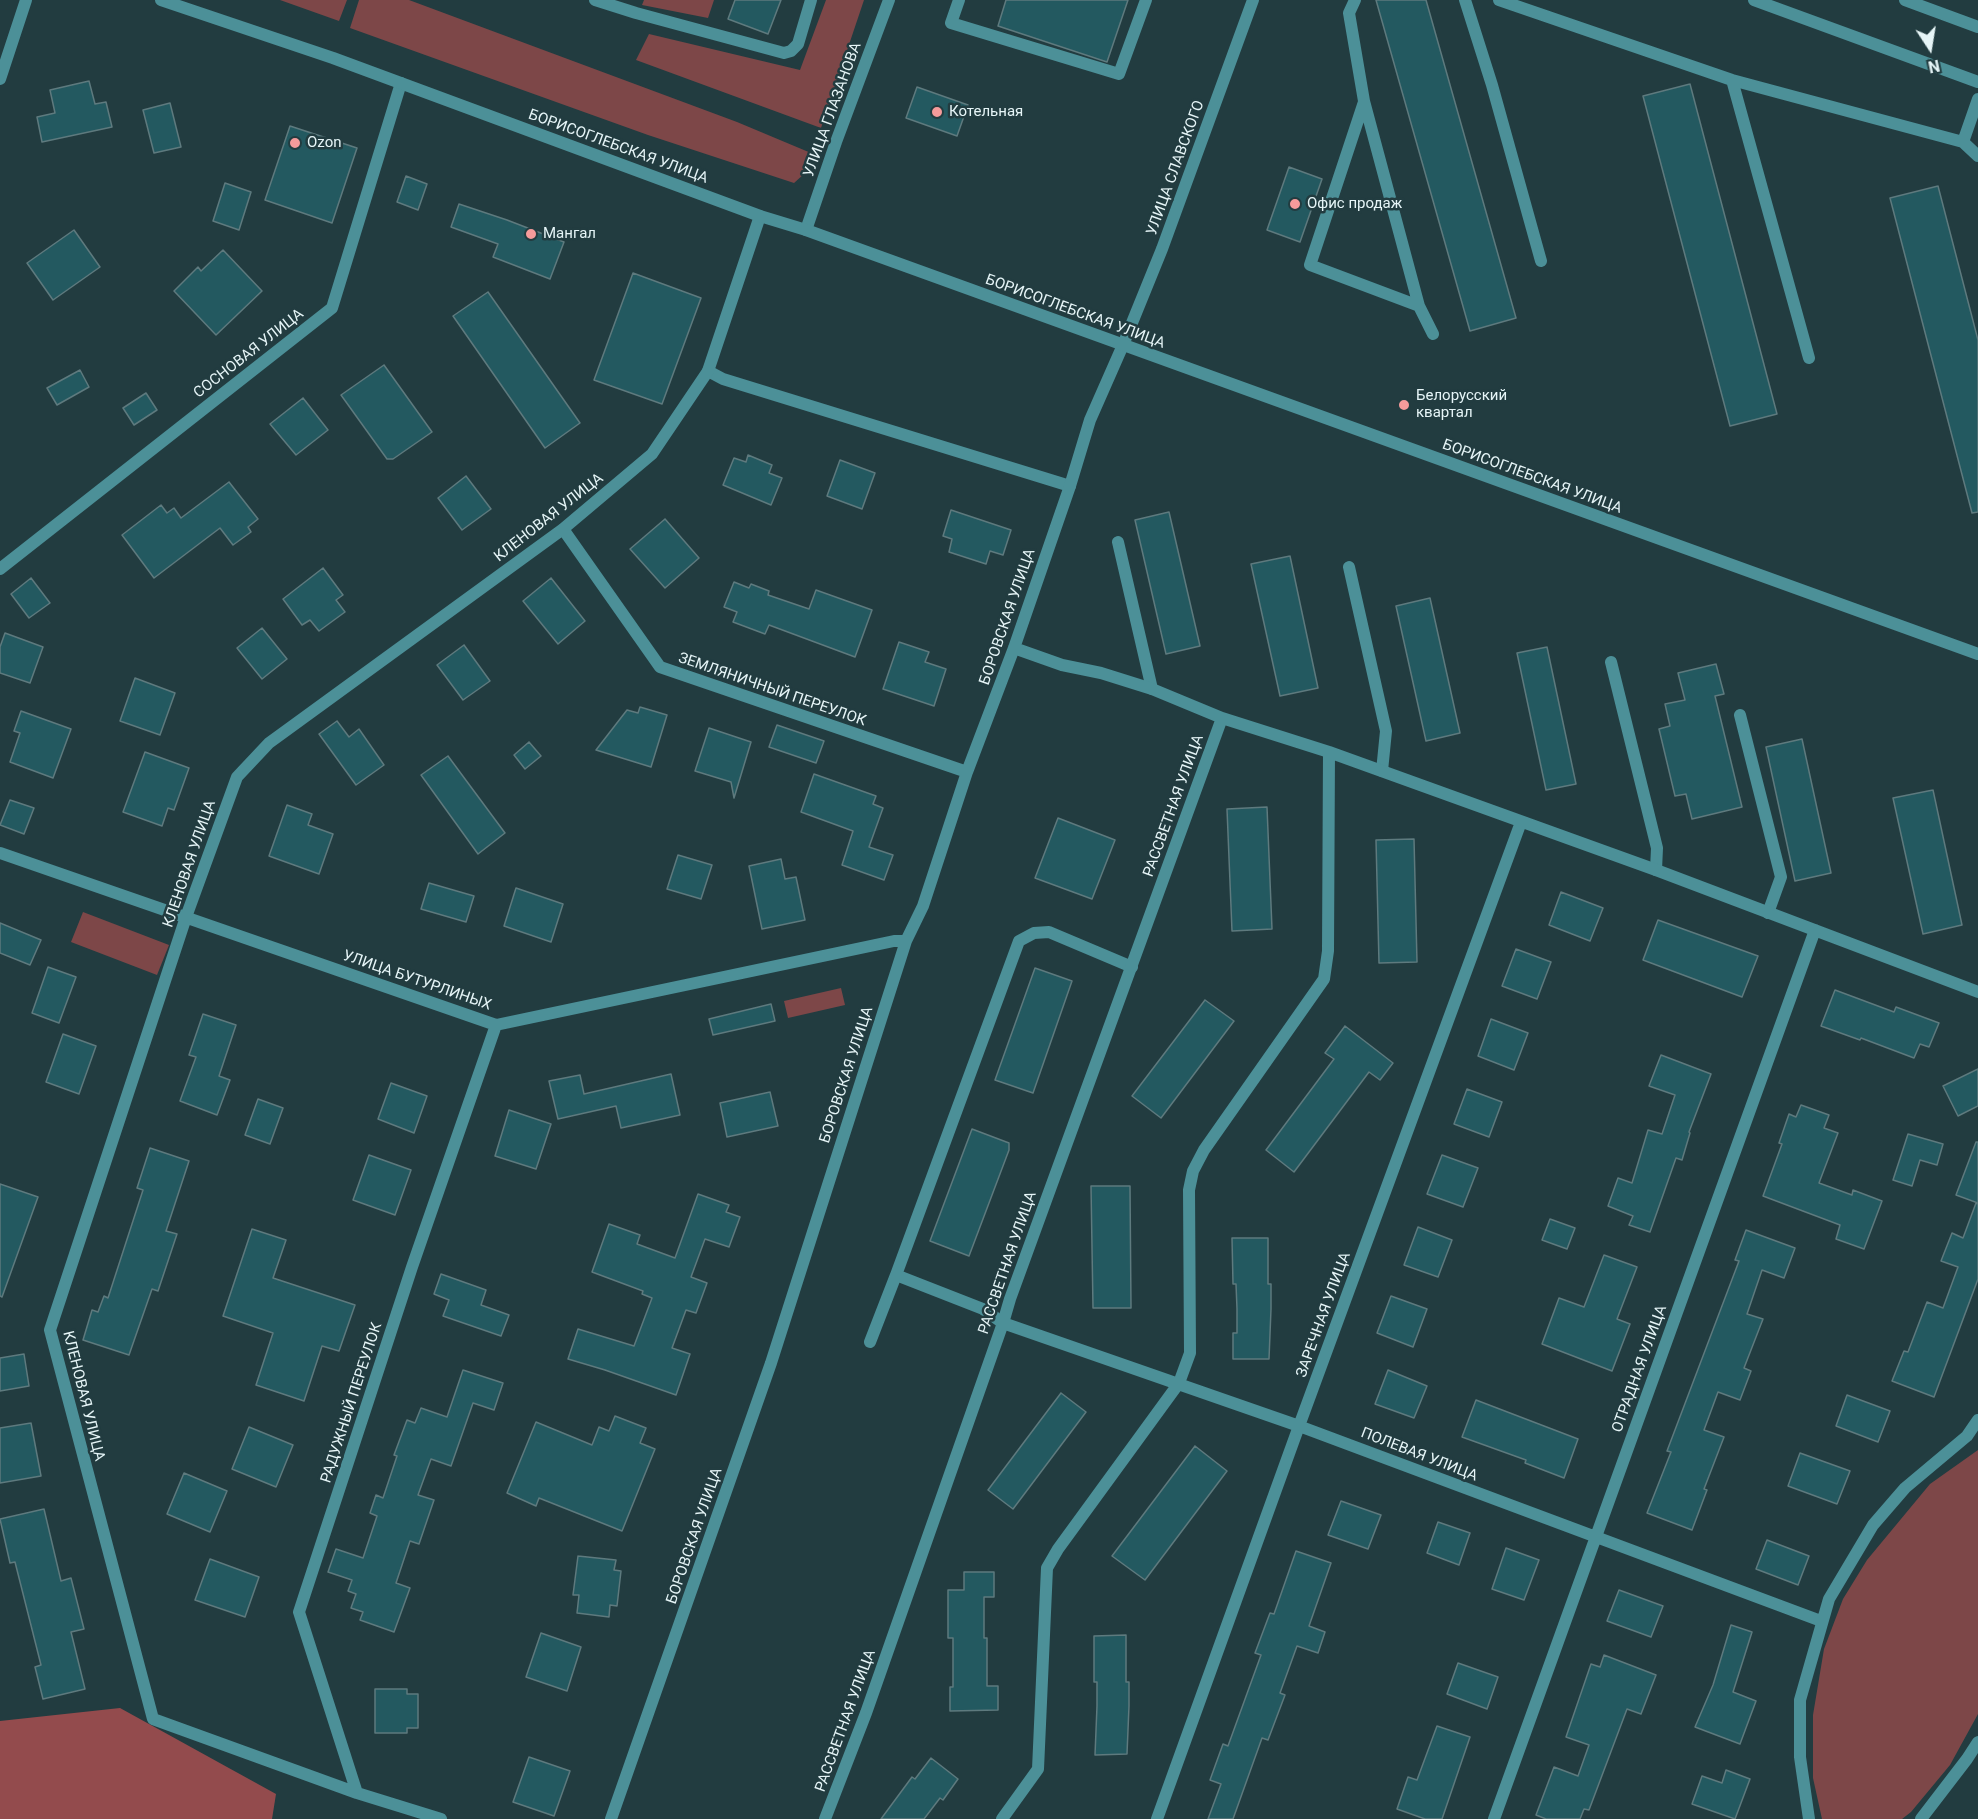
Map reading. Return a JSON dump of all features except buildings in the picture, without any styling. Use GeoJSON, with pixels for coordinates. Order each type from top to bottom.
{"type":"FeatureCollection","features":[{"type":"Feature","properties":{"kind":"street"},"geometry":{"type":"LineString","coordinates":[[0,79],[26,0]]}},
{"type":"Feature","properties":{"kind":"street","name":"БОРИСОГЛЕБСКАЯ УЛИЦА"},"geometry":{"type":"LineString","coordinates":[[161,0],[401,82],[760,216],[1978,654]]}},
{"type":"Feature","properties":{"kind":"street"},"geometry":{"type":"LineString","coordinates":[[595,0],[784,53],[792,51],[798,44],[811,0]]}},
{"type":"Feature","properties":{"kind":"street","name":"УЛИЦА ГЛАЗАНОВА"},"geometry":{"type":"LineString","coordinates":[[806,231],[836,142],[889,0]]}},
{"type":"Feature","properties":{"kind":"street"},"geometry":{"type":"LineString","coordinates":[[959,0],[951,23],[1119,74],[1146,0]]}},
{"type":"Feature","properties":{"kind":"street","name":"УЛИЦА СЛАВСКОГО"},"geometry":{"type":"LineString","coordinates":[[1123,345],[1162,249],[1253,0]]}},
{"type":"Feature","properties":{"kind":"street"},"geometry":{"type":"LineString","coordinates":[[1354,0],[1349,13],[1364,101],[1419,306],[1434,334]]}},
{"type":"Feature","properties":{"kind":"street"},"geometry":{"type":"LineString","coordinates":[[1466,0],[1540,261]]}},
{"type":"Feature","properties":{"kind":"street"},"geometry":{"type":"LineString","coordinates":[[1499,0],[1732,80],[1963,142],[1978,156]]}},
{"type":"Feature","properties":{"kind":"street"},"geometry":{"type":"LineString","coordinates":[[1754,0],[1978,81]]}},
{"type":"Feature","properties":{"kind":"street"},"geometry":{"type":"LineString","coordinates":[[1905,0],[1978,27]]}},
{"type":"Feature","properties":{"kind":"street"},"geometry":{"type":"LineString","coordinates":[[1732,80],[1809,358]]}},
{"type":"Feature","properties":{"kind":"street","name":"СОСНОВАЯ УЛИЦА"},"geometry":{"type":"LineString","coordinates":[[0,570],[332,308],[401,82]]}},
{"type":"Feature","properties":{"kind":"street"},"geometry":{"type":"LineString","coordinates":[[1963,142],[1978,99]]}},
{"type":"Feature","properties":{"kind":"street"},"geometry":{"type":"LineString","coordinates":[[1364,101],[1310,265],[1419,306]]}},
{"type":"Feature","properties":{"kind":"street","name":"КЛЕНОВАЯ УЛИЦА"},"geometry":{"type":"LineString","coordinates":[[357,1793],[153,1719],[50,1330],[186,917],[237,777],[269,743],[563,529],[652,454],[708,371],[760,216]]}},
{"type":"Feature","properties":{"kind":"street","name":"БОРОВСКАЯ УЛИЦА"},"geometry":{"type":"LineString","coordinates":[[611,1819],[771,1363],[906,941],[923,906],[967,772],[1014,648],[1070,486],[1090,420],[1123,345]]}},
{"type":"Feature","properties":{"kind":"street"},"geometry":{"type":"LineString","coordinates":[[708,371],[723,379],[1070,486]]}},
{"type":"Feature","properties":{"kind":"street","name":"ЗЕМЛЯНИЧНЫЙ ПЕРЕУЛОК"},"geometry":{"type":"LineString","coordinates":[[563,529],[660,668],[967,772]]}},
{"type":"Feature","properties":{"kind":"street"},"geometry":{"type":"LineString","coordinates":[[1118,542],[1152,690]]}},
{"type":"Feature","properties":{"kind":"street"},"geometry":{"type":"LineString","coordinates":[[1349,567],[1386,731],[1382,771]]}},
{"type":"Feature","properties":{"kind":"street"},"geometry":{"type":"LineString","coordinates":[[1014,648],[1062,665],[1152,690],[1222,718],[1329,752],[1656,870],[1978,992]]}},
{"type":"Feature","properties":{"kind":"street"},"geometry":{"type":"LineString","coordinates":[[1611,662],[1657,848],[1656,870]]}},
{"type":"Feature","properties":{"kind":"street"},"geometry":{"type":"LineString","coordinates":[[1740,715],[1781,877],[1768,913]]}},
{"type":"Feature","properties":{"kind":"street","name":"РАССВЕТНАЯ УЛИЦА"},"geometry":{"type":"LineString","coordinates":[[825,1819],[867,1713],[1004,1323],[1010,1299],[1222,718]]}},
{"type":"Feature","properties":{"kind":"street"},"geometry":{"type":"LineString","coordinates":[[1002,1819],[1038,1769],[1047,1568],[1058,1549],[1179,1383],[1190,1353],[1190,1190],[1193,1171],[1204,1150],[1324,979],[1328,951],[1329,752]]}},
{"type":"Feature","properties":{"kind":"street","name":"ЗАРЕЧНАЯ УЛИЦА"},"geometry":{"type":"LineString","coordinates":[[1157,1819],[1521,822]]}},
{"type":"Feature","properties":{"kind":"street","name":"УЛИЦА БУТУРЛИНЫХ"},"geometry":{"type":"LineString","coordinates":[[0,853],[496,1025],[894,941],[906,941]]}},
{"type":"Feature","properties":{"kind":"street","name":"ОТРАДНАЯ УЛИЦА"},"geometry":{"type":"LineString","coordinates":[[1494,1819],[1815,930]]}},
{"type":"Feature","properties":{"kind":"street"},"geometry":{"type":"LineString","coordinates":[[870,1341],[1019,941],[1034,933],[1049,932],[1132,967]]}},
{"type":"Feature","properties":{"kind":"street","name":"РАДУЖНЫЙ ПЕРЕУЛОК"},"geometry":{"type":"LineString","coordinates":[[357,1793],[299,1612],[412,1267],[496,1025]]}},
{"type":"Feature","properties":{"kind":"street","name":"ПОЛЕВАЯ УЛИЦА"},"geometry":{"type":"LineString","coordinates":[[896,1275],[983,1309],[1004,1323],[1299,1426],[1821,1622]]}},
{"type":"Feature","properties":{"kind":"street"},"geometry":{"type":"LineString","coordinates":[[1809,1819],[1800,1756],[1800,1700],[1829,1599],[1873,1525],[1905,1488],[1967,1436],[1978,1420]]}},
{"type":"Feature","properties":{"kind":"street"},"geometry":{"type":"LineString","coordinates":[[1921,1819],[1967,1760],[1978,1742]]}},
{"type":"Feature","properties":{"kind":"street"},"geometry":{"type":"LineString","coordinates":[[357,1793],[441,1819]]}},
{"type":"Feature","properties":{"kind":"shaded area"},"geometry":{"type":"Polygon","coordinates":[[[280,0],[347,0],[339,21],[280,0]]]}},
{"type":"Feature","properties":{"kind":"shaded area"},"geometry":{"type":"Polygon","coordinates":[[[359,0],[409,0],[737,122],[811,153],[804,174],[794,183],[648,135],[350,28],[359,0]]]}},
{"type":"Feature","properties":{"kind":"shaded area"},"geometry":{"type":"Polygon","coordinates":[[[644,0],[714,0],[708,18],[642,5],[644,0]]]}},
{"type":"Feature","properties":{"kind":"shaded area"},"geometry":{"type":"Polygon","coordinates":[[[826,0],[864,0],[821,128],[636,60],[649,34],[800,70],[826,0]]]}},
{"type":"Feature","properties":{"kind":"shaded area"},"geometry":{"type":"Polygon","coordinates":[[[83,912],[169,945],[157,975],[71,942],[83,912]]]}},
{"type":"Feature","properties":{"kind":"shaded area"},"geometry":{"type":"Polygon","coordinates":[[[841,988],[845,1005],[788,1018],[784,1001],[841,988]]]}},
{"type":"Feature","properties":{"kind":"shaded area"},"geometry":{"type":"Polygon","coordinates":[[[1978,1450],[1978,1714],[1950,1765],[1911,1812],[1902,1819],[1822,1819],[1813,1778],[1813,1715],[1824,1649],[1843,1599],[1867,1560],[1930,1484],[1978,1450]]]}},
{"type":"Feature","properties":{"kind":"shaded area"},"geometry":{"type":"Polygon","coordinates":[[[120,1708],[276,1794],[272,1819],[0,1819],[0,1721],[120,1708]]]}},
{"type":"Feature","properties":{"kind":"place","name":"Котельная"},"geometry":{"type":"Point","coordinates":[937,112]}},
{"type":"Feature","properties":{"kind":"place","name":"Ozon"},"geometry":{"type":"Point","coordinates":[295,143]}},
{"type":"Feature","properties":{"kind":"place","name":"Офис продаж"},"geometry":{"type":"Point","coordinates":[1295,204]}},
{"type":"Feature","properties":{"kind":"place","name":"Мангал"},"geometry":{"type":"Point","coordinates":[531,234]}},
{"type":"Feature","properties":{"kind":"place","name":"Белорусский квартал"},"geometry":{"type":"Point","coordinates":[1404,405]}}]}
